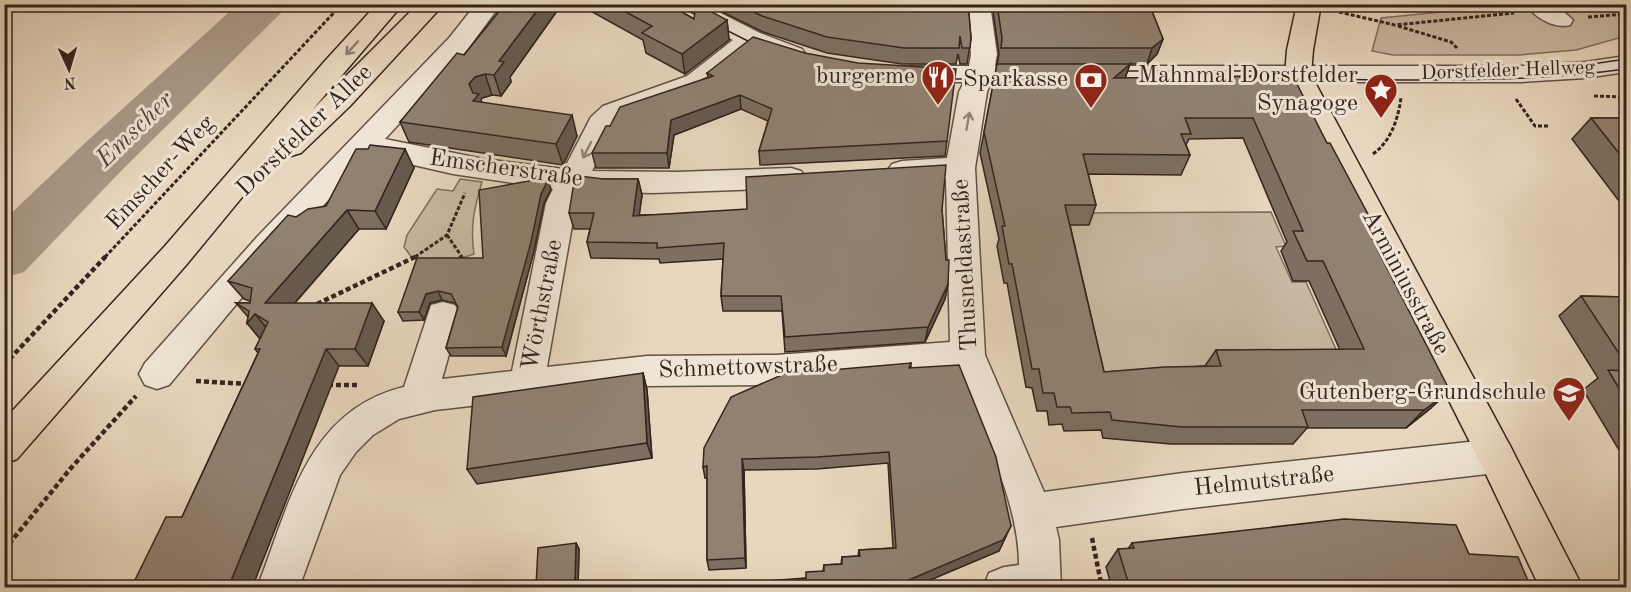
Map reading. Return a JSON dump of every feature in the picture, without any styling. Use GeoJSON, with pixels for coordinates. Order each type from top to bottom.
{"type":"FeatureCollection","features":[{"type":"Feature","properties":{"kind":"main road","name":"Dorstfelder Allee"},"geometry":{"type":"LineString","coordinates":[[4,447],[176,255],[333,68],[391,4]]}},
{"type":"Feature","properties":{"kind":"main road","name":"Dorstfelder Allee"},"geometry":{"type":"LineString","coordinates":[[176,255],[340,100],[432,4]]}},
{"type":"Feature","properties":{"kind":"main road"},"geometry":{"type":"LineString","coordinates":[[1298,75],[1300,50],[1310,4]]}},
{"type":"Feature","properties":{"kind":"main road","name":"Arminiusstraße"},"geometry":{"type":"LineString","coordinates":[[1298,75],[1562,588]]}},
{"type":"Feature","properties":{"kind":"street"},"geometry":{"type":"LineString","coordinates":[[157,374],[268,245],[458,44],[489,4]]}},
{"type":"Feature","properties":{"kind":"street"},"geometry":{"type":"LineString","coordinates":[[683,4],[751,39],[814,60]]}},
{"type":"Feature","properties":{"kind":"street","name":"Thusneldastraße"},"geometry":{"type":"LineString","coordinates":[[978,4],[984,54],[981,75],[973,92],[960,168],[968,355],[1033,512],[1039,540],[1028,586]]}},
{"type":"Feature","properties":{"kind":"street"},"geometry":{"type":"LineString","coordinates":[[1529,8],[1570,19]]}},
{"type":"Feature","properties":{"kind":"street","name":"Wörthstraße"},"geometry":{"type":"LineString","coordinates":[[278,588],[323,468],[343,440],[360,424],[381,410],[419,397],[527,384],[561,203],[572,179],[590,122],[613,111],[696,82],[751,39]]}},
{"type":"Feature","properties":{"kind":"street","name":"Dorstfelder Hellweg"},"geometry":{"type":"LineString","coordinates":[[891,73],[981,75],[1540,73],[1626,64]]}},
{"type":"Feature","properties":{"kind":"street","name":"Emscherstraße"},"geometry":{"type":"LineString","coordinates":[[363,143],[436,161],[572,179],[644,182],[813,176]]}},
{"type":"Feature","properties":{"kind":"street"},"geometry":{"type":"LineString","coordinates":[[871,173],[960,168]]}},
{"type":"Feature","properties":{"kind":"street"},"geometry":{"type":"LineString","coordinates":[[419,397],[443,315]]}},
{"type":"Feature","properties":{"kind":"street","name":"Schmettowstraße"},"geometry":{"type":"LineString","coordinates":[[527,384],[647,371],[776,370],[968,355]]}},
{"type":"Feature","properties":{"kind":"street","name":"Helmutstraße"},"geometry":{"type":"LineString","coordinates":[[1033,512],[1183,491],[1496,456]]}},
{"type":"Feature","properties":{"kind":"path","name":"Emscher-Weg"},"geometry":{"type":"LineString","coordinates":[[4,365],[342,4]]}},
{"type":"Feature","properties":{"kind":"path"},"geometry":{"type":"LineString","coordinates":[[1395,25],[1529,8]]}},
{"type":"Feature","properties":{"kind":"path"},"geometry":{"type":"LineString","coordinates":[[1340,12],[1395,25],[1451,42]]}},
{"type":"Feature","properties":{"kind":"path"},"geometry":{"type":"LineString","coordinates":[[1570,19],[1626,14]]}},
{"type":"Feature","properties":{"kind":"path"},"geometry":{"type":"LineString","coordinates":[[1380,150],[1400,109],[1402,95]]}},
{"type":"Feature","properties":{"kind":"path"},"geometry":{"type":"LineString","coordinates":[[1521,105],[1535,126],[1549,126]]}},
{"type":"Feature","properties":{"kind":"path"},"geometry":{"type":"LineString","coordinates":[[308,309],[413,259],[447,235],[471,181],[480,168]]}},
{"type":"Feature","properties":{"kind":"path"},"geometry":{"type":"LineString","coordinates":[[447,235],[462,258]]}},
{"type":"Feature","properties":{"kind":"path"},"geometry":{"type":"LineString","coordinates":[[4,550],[71,468],[157,374],[219,384],[252,384]]}},
{"type":"Feature","properties":{"kind":"path"},"geometry":{"type":"LineString","coordinates":[[321,385],[359,385],[381,410]]}},
{"type":"Feature","properties":{"kind":"path"},"geometry":{"type":"LineString","coordinates":[[1091,533],[1102,588]]}},
{"type":"Feature","properties":{"kind":"shaded area"},"geometry":{"type":"Polygon","coordinates":[[[1512,5],[1626,5],[1626,36],[1576,50],[1519,55],[1393,55],[1372,51],[1381,18],[1512,5]]]}},
{"type":"Feature","properties":{"kind":"shaded area"},"geometry":{"type":"Polygon","coordinates":[[[460,179],[482,182],[473,218],[474,254],[462,258],[413,259],[404,247],[407,235],[437,189],[453,191],[460,179]]]}},
{"type":"Feature","properties":{"kind":"shaded area"},"geometry":{"type":"Polygon","coordinates":[[[1271,212],[1286,246],[1276,247],[1292,282],[1306,282],[1343,365],[1201,366],[1102,383],[1061,213],[1271,212]]]}},
{"type":"Feature","properties":{"kind":"building"},"geometry":{"type":"Polygon","coordinates":[[[505,4],[542,4],[499,61],[504,62],[494,75],[485,74],[475,77],[469,84],[473,93],[479,94],[473,101],[572,115],[556,144],[400,122],[457,53],[464,55],[505,4]]]}},
{"type":"Feature","properties":{"kind":"building"},"geometry":{"type":"Polygon","coordinates":[[[611,4],[668,4],[694,19],[697,4],[727,20],[682,54],[642,33],[652,26],[611,4]]]}},
{"type":"Feature","properties":{"kind":"building"},"geometry":{"type":"Polygon","coordinates":[[[737,4],[968,4],[970,48],[962,48],[960,36],[959,48],[904,48],[827,37],[762,16],[737,4]]]}},
{"type":"Feature","properties":{"kind":"building"},"geometry":{"type":"Polygon","coordinates":[[[997,4],[1149,4],[1163,39],[1152,48],[1001,48],[1002,38],[997,4]]]}},
{"type":"Feature","properties":{"kind":"building"},"geometry":{"type":"Polygon","coordinates":[[[753,37],[805,53],[858,63],[956,69],[947,141],[759,151],[772,109],[740,95],[671,120],[667,153],[592,153],[606,126],[610,126],[620,107],[713,76],[707,73],[753,37]]]}},
{"type":"Feature","properties":{"kind":"building"},"geometry":{"type":"Polygon","coordinates":[[[997,64],[1130,64],[1114,78],[1281,76],[1297,84],[1327,143],[1330,143],[1377,231],[1368,231],[1450,391],[1424,410],[1302,410],[1308,427],[1182,427],[1112,420],[1110,412],[1072,413],[1070,407],[1057,407],[1054,393],[1043,393],[1039,369],[1032,369],[1012,264],[1009,264],[1002,226],[1005,226],[984,132],[997,64]],[[1185,118],[1191,134],[1181,134],[1190,155],[1083,154],[1096,205],[1065,205],[1104,372],[1164,367],[1221,366],[1216,350],[1364,349],[1323,261],[1307,261],[1293,231],[1303,231],[1253,118],[1185,118]]]}},
{"type":"Feature","properties":{"kind":"building"},"geometry":{"type":"Polygon","coordinates":[[[1591,118],[1626,118],[1626,162],[1591,118]]]}},
{"type":"Feature","properties":{"kind":"building"},"geometry":{"type":"Polygon","coordinates":[[[370,145],[405,149],[375,211],[347,210],[265,303],[372,303],[355,349],[326,349],[228,588],[131,588],[166,517],[182,517],[260,349],[255,349],[268,322],[255,314],[247,323],[249,311],[236,303],[250,303],[252,288],[228,281],[288,215],[296,217],[308,209],[326,206],[356,149],[368,149],[370,145]]]}},
{"type":"Feature","properties":{"kind":"building"},"geometry":{"type":"Polygon","coordinates":[[[946,165],[942,210],[946,260],[949,260],[948,284],[928,327],[785,337],[781,296],[721,296],[724,243],[657,248],[657,243],[587,242],[594,213],[569,213],[573,188],[580,176],[603,179],[638,179],[633,216],[747,209],[746,177],[946,165]]]}},
{"type":"Feature","properties":{"kind":"building"},"geometry":{"type":"Polygon","coordinates":[[[540,179],[548,180],[541,194],[531,242],[502,347],[446,348],[458,307],[451,294],[438,291],[426,294],[419,312],[398,312],[417,258],[483,258],[479,190],[540,179]]]}},
{"type":"Feature","properties":{"kind":"building"},"geometry":{"type":"Polygon","coordinates":[[[1581,296],[1626,297],[1626,364],[1581,296]]]}},
{"type":"Feature","properties":{"kind":"building"},"geometry":{"type":"Polygon","coordinates":[[[911,363],[909,368],[959,365],[996,457],[1011,526],[1003,540],[890,588],[750,588],[750,582],[806,578],[806,572],[824,571],[824,565],[842,564],[842,557],[860,556],[859,550],[896,548],[889,452],[742,459],[745,558],[707,560],[707,466],[703,467],[704,448],[731,397],[784,374],[911,363]]]}},
{"type":"Feature","properties":{"kind":"building"},"geometry":{"type":"Polygon","coordinates":[[[1608,370],[1626,371],[1626,400],[1608,370]]]}},
{"type":"Feature","properties":{"kind":"building"},"geometry":{"type":"Polygon","coordinates":[[[643,373],[647,443],[467,469],[473,397],[643,373]]]}},
{"type":"Feature","properties":{"kind":"building"},"geometry":{"type":"Polygon","coordinates":[[[1344,519],[1456,525],[1469,554],[1518,557],[1531,588],[1445,588],[1375,584],[1376,588],[1130,588],[1118,549],[1134,548],[1132,543],[1344,519]]]}},
{"type":"Feature","properties":{"kind":"building"},"geometry":{"type":"Polygon","coordinates":[[[576,543],[575,581],[536,586],[538,548],[576,543]]]}},
{"type":"Feature","properties":{"kind":"waterway","name":"Emscher"},"geometry":{"type":"LineString","coordinates":[[4,256],[104,156],[265,4]]}},
{"type":"Feature","properties":{"kind":"tram line"},"geometry":{"type":"LineString","coordinates":[[674,4],[762,48]]}},
{"type":"Feature","properties":{"kind":"tram line"},"geometry":{"type":"LineString","coordinates":[[1558,69],[1626,59]]}},
{"type":"Feature","properties":{"kind":"tram line"},"geometry":{"type":"LineString","coordinates":[[1271,79],[1493,79],[1626,69]]}},
{"type":"Feature","properties":{"kind":"tram line"},"geometry":{"type":"LineString","coordinates":[[1111,71],[1285,71]]}},
{"type":"Feature","properties":{"kind":"tram line"},"geometry":{"type":"LineString","coordinates":[[938,79],[1010,79]]}},
{"type":"Feature","properties":{"kind":"place","name":"burgerme"},"geometry":{"type":"Point","coordinates":[938,106]}},
{"type":"Feature","properties":{"kind":"place","name":"Sparkasse"},"geometry":{"type":"Point","coordinates":[1091,109]}},
{"type":"Feature","properties":{"kind":"place","name":"Mahnmal Dorstfelder Synagoge"},"geometry":{"type":"Point","coordinates":[1381,119]}},
{"type":"Feature","properties":{"kind":"place","name":"Gutenberg-Grundschule"},"geometry":{"type":"Point","coordinates":[1569,422]}}]}
